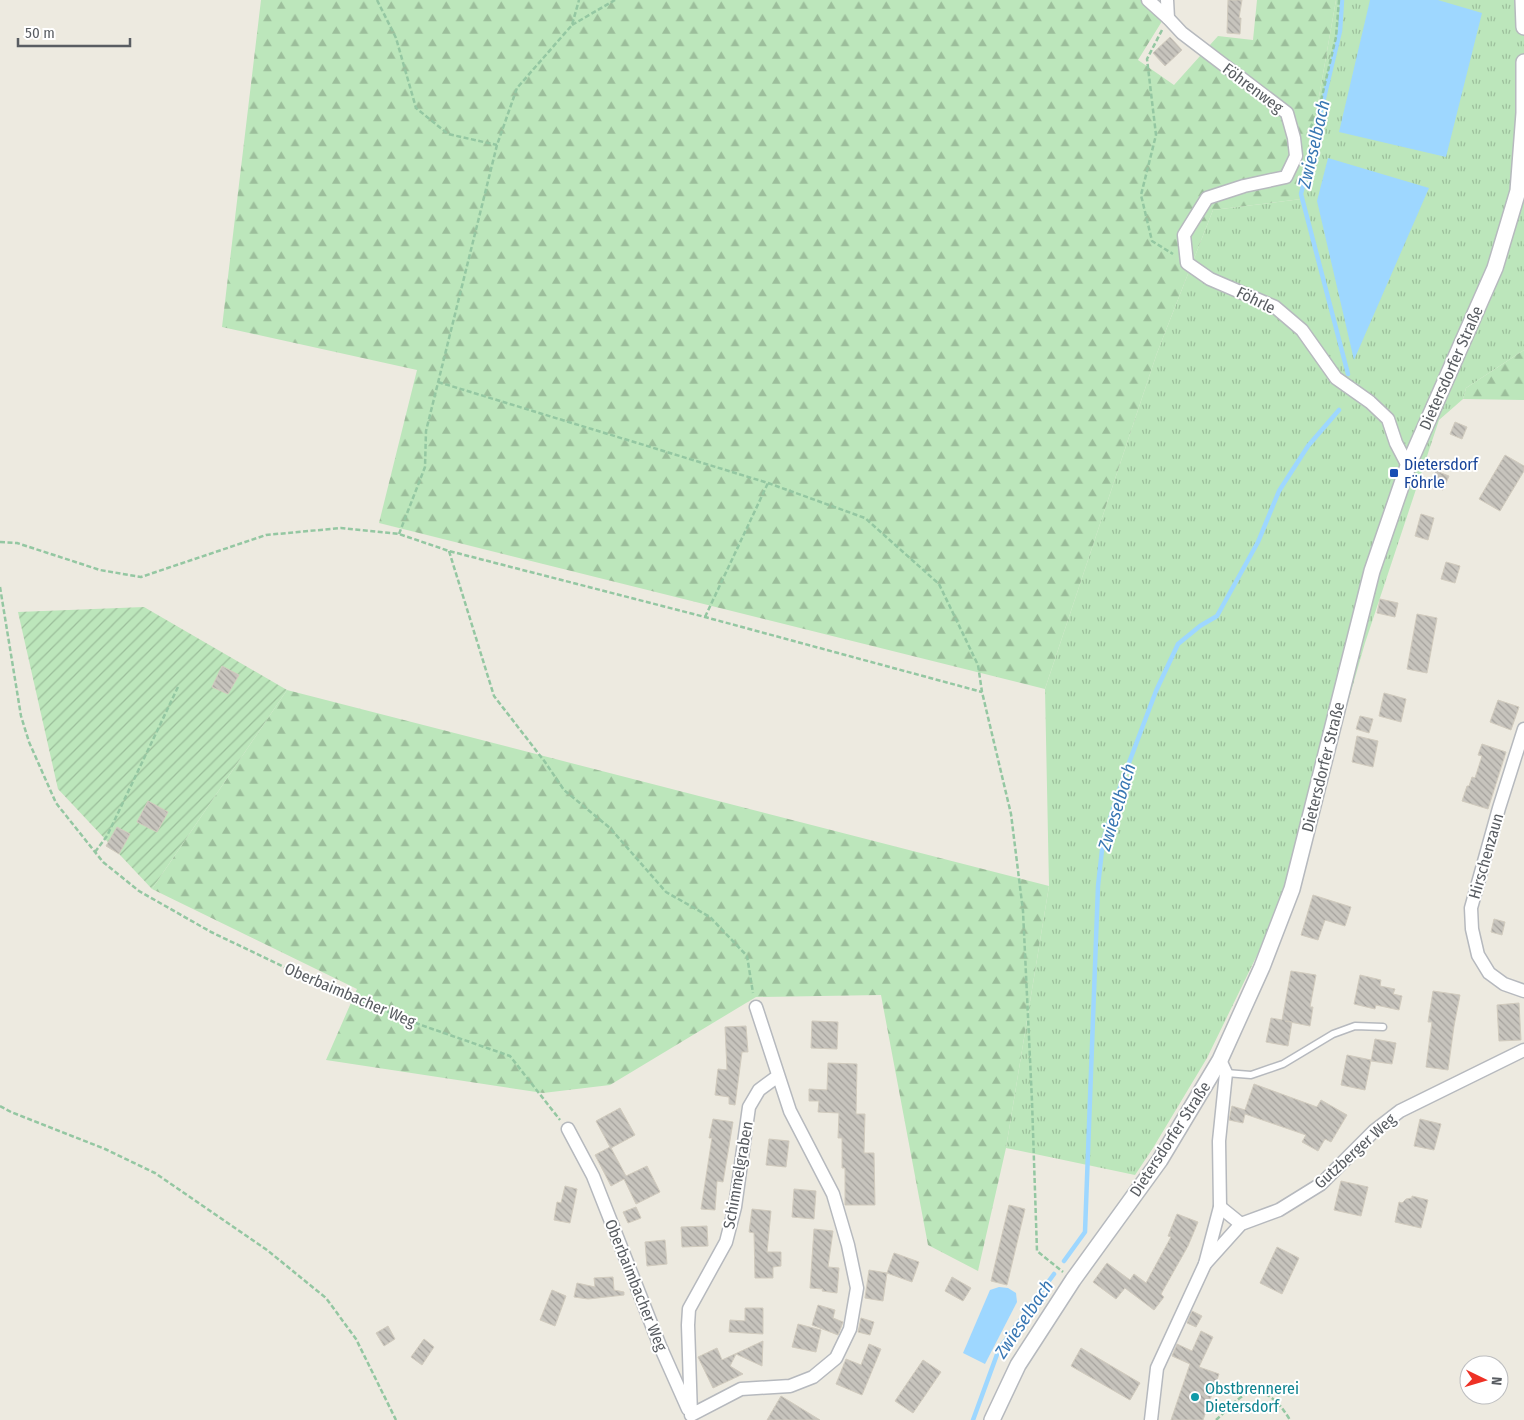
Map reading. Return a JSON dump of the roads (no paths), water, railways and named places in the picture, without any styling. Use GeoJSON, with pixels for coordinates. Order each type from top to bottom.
{"type":"FeatureCollection","features":[{"type":"Feature","properties":{"kind":"street","name":"Föhrenweg"},"geometry":{"type":"LineString","coordinates":[[1148,0],[1182,33],[1288,113],[1294,138],[1296,156],[1286,177],[1244,186],[1207,198],[1184,235],[1187,263]]}},
{"type":"Feature","properties":{"kind":"street"},"geometry":{"type":"LineString","coordinates":[[1167,0],[1168,18]]}},
{"type":"Feature","properties":{"kind":"street"},"geometry":{"type":"LineString","coordinates":[[1523,0],[1524,27]]}},
{"type":"Feature","properties":{"kind":"street","name":"Dietersdorfer Straße"},"geometry":{"type":"LineString","coordinates":[[992,1420],[1018,1365],[1073,1280],[1160,1160],[1223,1067],[1292,889],[1372,571],[1408,466],[1494,268],[1518,191],[1524,112],[1524,62]]}},
{"type":"Feature","properties":{"kind":"street","name":"Föhrle"},"geometry":{"type":"LineString","coordinates":[[1187,263],[1210,279],[1275,307],[1302,330],[1336,378],[1370,402],[1388,419],[1396,443],[1408,466]]}},
{"type":"Feature","properties":{"kind":"street","name":"Hirschenzaun"},"geometry":{"type":"LineString","coordinates":[[1524,729],[1499,808],[1471,908],[1472,929],[1478,955],[1489,973],[1504,984],[1524,991]]}},
{"type":"Feature","properties":{"kind":"street"},"geometry":{"type":"LineString","coordinates":[[692,1418],[741,1389],[790,1386],[813,1378],[836,1358],[850,1329],[856,1288],[848,1245],[833,1194],[790,1111],[756,1008]]}},
{"type":"Feature","properties":{"kind":"street","name":"Gutzberger Weg"},"geometry":{"type":"LineString","coordinates":[[1205,1264],[1241,1224],[1279,1210],[1321,1184],[1374,1130],[1400,1111],[1524,1050]]}},
{"type":"Feature","properties":{"kind":"street"},"geometry":{"type":"LineString","coordinates":[[1151,1420],[1157,1368],[1205,1264],[1220,1207],[1219,1141],[1223,1067]]}},
{"type":"Feature","properties":{"kind":"street","name":"Schimmelgraben"},"geometry":{"type":"LineString","coordinates":[[692,1418],[689,1309],[726,1242],[735,1207],[750,1108],[759,1090],[778,1076]]}},
{"type":"Feature","properties":{"kind":"street","name":"Oberbaimbacher Weg"},"geometry":{"type":"LineString","coordinates":[[568,1129],[593,1176],[660,1346],[692,1418]]}},
{"type":"Feature","properties":{"kind":"street"},"geometry":{"type":"LineString","coordinates":[[1220,1207],[1241,1224]]}},
{"type":"Feature","properties":{"kind":"lane"},"geometry":{"type":"LineString","coordinates":[[1223,1067],[1251,1075],[1283,1064],[1333,1034],[1354,1026],[1382,1027]]}},
{"type":"Feature","properties":{"kind":"water"},"geometry":{"type":"Polygon","coordinates":[[[1370,0],[1438,0],[1482,13],[1446,157],[1339,132],[1370,0]]]}},
{"type":"Feature","properties":{"kind":"water"},"geometry":{"type":"Polygon","coordinates":[[[1328,158],[1429,188],[1354,360],[1317,201],[1328,158]]]}},
{"type":"Feature","properties":{"kind":"water"},"geometry":{"type":"Polygon","coordinates":[[[999,1287],[1008,1288],[1016,1293],[1017,1302],[985,1364],[963,1353],[990,1290],[999,1287]]]}},
{"type":"Feature","properties":{"kind":"waterway","name":"Zwieselbach"},"geometry":{"type":"LineString","coordinates":[[1342,0],[1340,31],[1301,194],[1348,374]]}},
{"type":"Feature","properties":{"kind":"waterway","name":"Zwieselbach"},"geometry":{"type":"LineString","coordinates":[[1064,1261],[1085,1232],[1098,886],[1103,841],[1121,784],[1156,691],[1178,644],[1200,626],[1217,616],[1258,542],[1279,491],[1308,446],[1339,410]]}},
{"type":"Feature","properties":{"kind":"waterway","name":"Zwieselbach"},"geometry":{"type":"LineString","coordinates":[[973,1420],[999,1349],[1054,1274]]}},
{"type":"Feature","properties":{"kind":"place","name":"Dietersdorf Föhrle"},"geometry":{"type":"Point","coordinates":[1394,473]}},
{"type":"Feature","properties":{"kind":"place","name":"Obstbrennerei Dietersdorf"},"geometry":{"type":"Point","coordinates":[1195,1397]}}]}
